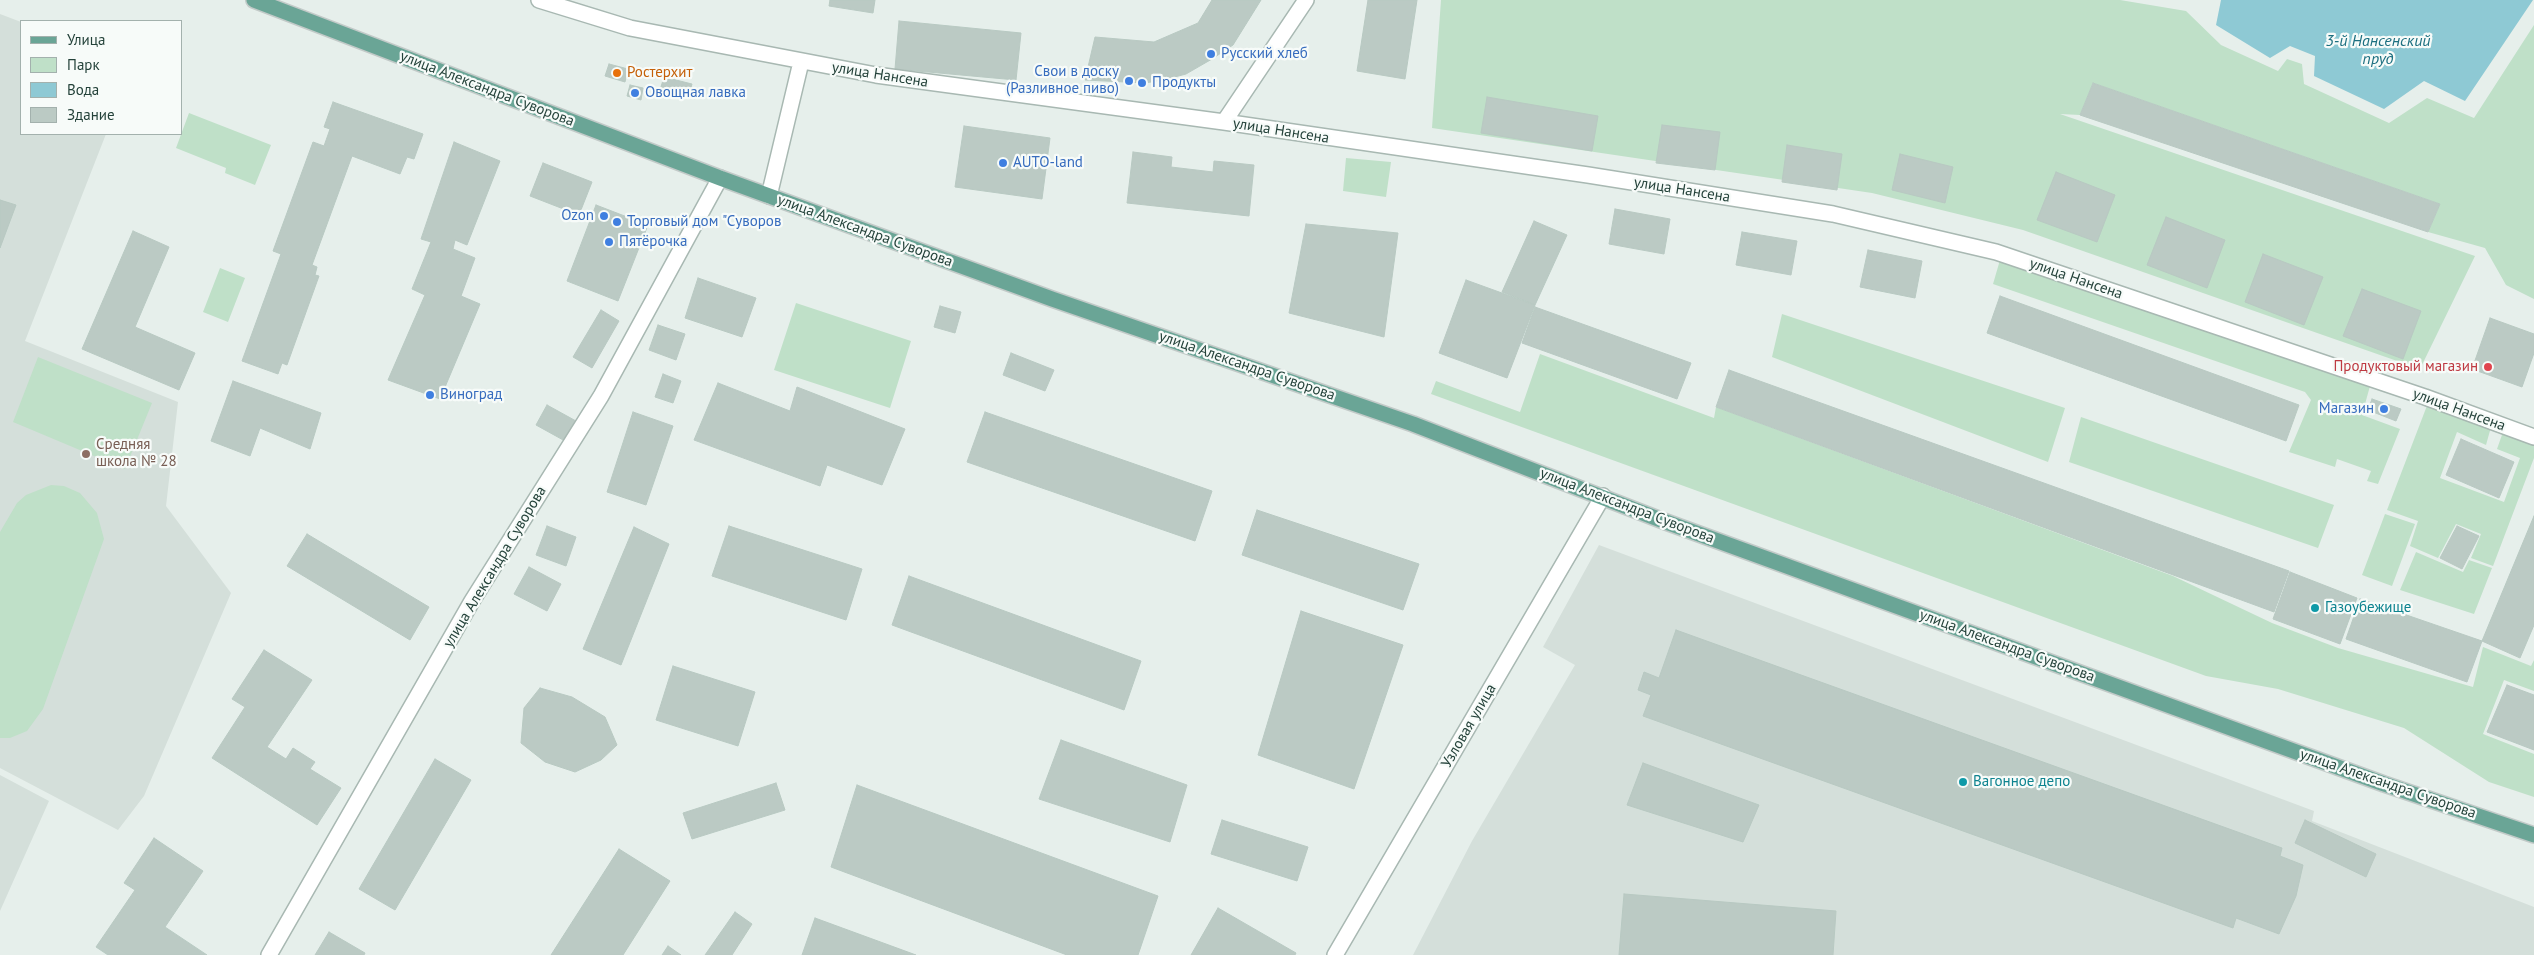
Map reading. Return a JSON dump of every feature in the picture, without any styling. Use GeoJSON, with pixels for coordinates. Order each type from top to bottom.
{"type":"FeatureCollection","features":[{"type":"Feature","properties":{"kind":"main road","name":"улица Александра Суворова"},"geometry":{"type":"LineString","coordinates":[[254,0],[769,196],[1052,299],[1413,424],[1666,522],[2375,781],[2534,835]]}},
{"type":"Feature","properties":{"kind":"street","name":"улица Нансена"},"geometry":{"type":"LineString","coordinates":[[539,0],[630,28],[801,62],[886,76],[1224,122],[1833,214],[1996,252],[2425,397],[2534,437]]}},
{"type":"Feature","properties":{"kind":"street"},"geometry":{"type":"LineString","coordinates":[[1224,122],[1306,0]]}},
{"type":"Feature","properties":{"kind":"street"},"geometry":{"type":"LineString","coordinates":[[769,196],[801,62]]}},
{"type":"Feature","properties":{"kind":"street","name":"улица Александра Суворова"},"geometry":{"type":"LineString","coordinates":[[269,955],[472,601],[601,396],[720,178]]}},
{"type":"Feature","properties":{"kind":"street","name":"Узловая улица"},"geometry":{"type":"LineString","coordinates":[[1335,955],[1603,496]]}},
{"type":"Feature","properties":{"kind":"shaded area","name":"Средняя школа № 28"},"geometry":{"type":"Polygon","coordinates":[[[0,14],[20,22],[20,135],[106,135],[25,341],[178,402],[166,506],[231,593],[144,796],[118,830],[0,768],[0,14]]]}},
{"type":"Feature","properties":{"kind":"shaded area"},"geometry":{"type":"Polygon","coordinates":[[[1599,545],[2314,811],[2312,821],[2534,907],[2534,955],[1413,955],[1472,841],[1575,665],[1543,647],[1599,545]]]}},
{"type":"Feature","properties":{"kind":"shaded area"},"geometry":{"type":"Polygon","coordinates":[[[0,775],[49,801],[0,911],[0,775]]]}},
{"type":"Feature","properties":{"kind":"green space"},"geometry":{"type":"Polygon","coordinates":[[[1441,0],[2120,0],[2186,11],[2221,45],[2278,71],[2287,59],[2302,64],[2304,84],[2389,123],[2427,98],[2474,118],[2534,25],[2534,299],[2506,285],[2485,248],[2428,232],[2440,204],[2093,83],[2080,115],[2060,114],[2475,256],[2420,369],[2023,230],[1872,193],[1432,128],[1441,0]]]}},
{"type":"Feature","properties":{"kind":"green space"},"geometry":{"type":"Polygon","coordinates":[[[189,113],[271,145],[255,185],[225,173],[226,168],[176,148],[189,113]]]}},
{"type":"Feature","properties":{"kind":"green space"},"geometry":{"type":"Polygon","coordinates":[[[1346,158],[1391,162],[1386,197],[1343,191],[1346,158]]]}},
{"type":"Feature","properties":{"kind":"green space"},"geometry":{"type":"Polygon","coordinates":[[[2000,260],[2370,386],[2362,415],[2400,429],[2378,484],[2367,481],[2371,471],[2337,459],[2335,467],[2289,452],[2311,400],[2305,392],[1993,284],[2000,260]]]}},
{"type":"Feature","properties":{"kind":"green space"},"geometry":{"type":"Polygon","coordinates":[[[220,268],[245,278],[228,322],[203,312],[220,268]]]}},
{"type":"Feature","properties":{"kind":"green space"},"geometry":{"type":"Polygon","coordinates":[[[796,303],[911,341],[890,408],[774,370],[796,303]]]}},
{"type":"Feature","properties":{"kind":"green space"},"geometry":{"type":"Polygon","coordinates":[[[1782,314],[2065,408],[2048,462],[1772,357],[1782,314]]]}},
{"type":"Feature","properties":{"kind":"green space"},"geometry":{"type":"Polygon","coordinates":[[[1540,354],[1714,418],[1716,407],[2173,576],[2272,623],[2338,648],[2473,687],[2483,647],[2531,666],[2534,660],[2534,691],[2504,680],[2483,734],[2534,754],[2534,797],[2489,782],[2404,728],[2278,689],[2206,676],[1431,394],[1436,381],[1520,412],[1540,354]]]}},
{"type":"Feature","properties":{"kind":"green space"},"geometry":{"type":"Polygon","coordinates":[[[38,357],[152,403],[125,469],[13,422],[38,357]]]}},
{"type":"Feature","properties":{"kind":"green space"},"geometry":{"type":"Polygon","coordinates":[[[2428,403],[2491,427],[2486,445],[2457,432],[2440,478],[2504,502],[2520,458],[2497,449],[2503,432],[2534,442],[2534,458],[2493,566],[2471,558],[2481,534],[2456,524],[2438,558],[2410,546],[2418,521],[2387,510],[2428,403]]]}},
{"type":"Feature","properties":{"kind":"green space"},"geometry":{"type":"Polygon","coordinates":[[[2081,417],[2334,505],[2318,548],[2069,462],[2081,417]]]}},
{"type":"Feature","properties":{"kind":"green space"},"geometry":{"type":"Polygon","coordinates":[[[51,485],[64,486],[80,493],[97,513],[104,539],[43,709],[27,731],[10,738],[0,738],[0,532],[17,503],[26,495],[51,485]]]}},
{"type":"Feature","properties":{"kind":"green space"},"geometry":{"type":"Polygon","coordinates":[[[2385,514],[2415,524],[2392,586],[2362,575],[2385,514]]]}},
{"type":"Feature","properties":{"kind":"green space"},"geometry":{"type":"Polygon","coordinates":[[[2416,552],[2463,572],[2469,560],[2492,568],[2474,614],[2400,590],[2416,552]]]}},
{"type":"Feature","properties":{"kind":"water","name":"3-й Нансенский пруд"},"geometry":{"type":"Polygon","coordinates":[[[2221,0],[2533,0],[2465,101],[2424,81],[2384,109],[2314,76],[2315,56],[2290,46],[2270,58],[2216,25],[2221,0]]]}},
{"type":"Feature","properties":{"kind":"building"},"geometry":{"type":"Polygon","coordinates":[[[830,0],[875,0],[873,13],[829,6],[830,0]]]}},
{"type":"Feature","properties":{"kind":"building"},"geometry":{"type":"Polygon","coordinates":[[[1212,0],[1261,0],[1233,45],[1212,59],[1186,74],[1145,83],[1085,80],[1095,37],[1154,42],[1198,23],[1212,0]]]}},
{"type":"Feature","properties":{"kind":"building"},"geometry":{"type":"Polygon","coordinates":[[[1368,0],[1417,0],[1405,79],[1357,71],[1368,0]]]}},
{"type":"Feature","properties":{"kind":"building"},"geometry":{"type":"Polygon","coordinates":[[[899,21],[1021,33],[1016,80],[895,69],[899,21]]]}},
{"type":"Feature","properties":{"kind":"building"},"geometry":{"type":"Polygon","coordinates":[[[609,64],[628,69],[625,82],[605,76],[609,64]]]}},
{"type":"Feature","properties":{"kind":"building"},"geometry":{"type":"Polygon","coordinates":[[[664,77],[692,84],[688,98],[660,90],[664,77]]]}},
{"type":"Feature","properties":{"kind":"building"},"geometry":{"type":"Polygon","coordinates":[[[2093,83],[2440,204],[2428,232],[2080,115],[2093,83]]]}},
{"type":"Feature","properties":{"kind":"building"},"geometry":{"type":"Polygon","coordinates":[[[630,85],[643,88],[641,100],[627,96],[630,85]]]}},
{"type":"Feature","properties":{"kind":"building"},"geometry":{"type":"Polygon","coordinates":[[[1487,97],[1598,116],[1592,151],[1481,133],[1487,97]]]}},
{"type":"Feature","properties":{"kind":"building"},"geometry":{"type":"Polygon","coordinates":[[[333,102],[423,134],[414,159],[407,157],[400,174],[352,156],[312,265],[317,267],[315,275],[319,276],[287,365],[282,363],[278,374],[242,361],[281,254],[273,251],[313,142],[324,146],[330,129],[324,127],[333,102]]]}},
{"type":"Feature","properties":{"kind":"building"},"geometry":{"type":"Polygon","coordinates":[[[1662,125],[1720,132],[1715,170],[1656,163],[1662,125]]]}},
{"type":"Feature","properties":{"kind":"building","name":"AUTO-land"},"geometry":{"type":"Polygon","coordinates":[[[964,126],[1050,138],[1042,199],[955,187],[964,126]]]}},
{"type":"Feature","properties":{"kind":"building"},"geometry":{"type":"Polygon","coordinates":[[[454,142],[500,161],[467,245],[455,240],[453,249],[475,258],[461,296],[480,304],[440,399],[388,380],[425,295],[412,289],[431,242],[421,239],[454,142]]]}},
{"type":"Feature","properties":{"kind":"building"},"geometry":{"type":"Polygon","coordinates":[[[1787,145],[1842,154],[1837,190],[1782,182],[1787,145]]]}},
{"type":"Feature","properties":{"kind":"building"},"geometry":{"type":"Polygon","coordinates":[[[1133,152],[1172,157],[1171,167],[1213,172],[1214,161],[1254,165],[1249,216],[1127,203],[1133,152]]]}},
{"type":"Feature","properties":{"kind":"building"},"geometry":{"type":"Polygon","coordinates":[[[1900,154],[1953,167],[1945,203],[1892,190],[1900,154]]]}},
{"type":"Feature","properties":{"kind":"building"},"geometry":{"type":"Polygon","coordinates":[[[543,163],[592,182],[579,215],[530,196],[543,163]]]}},
{"type":"Feature","properties":{"kind":"building"},"geometry":{"type":"Polygon","coordinates":[[[2056,172],[2115,195],[2097,242],[2037,220],[2056,172]]]}},
{"type":"Feature","properties":{"kind":"building"},"geometry":{"type":"Polygon","coordinates":[[[0,200],[16,205],[0,248],[0,200]]]}},
{"type":"Feature","properties":{"kind":"building"},"geometry":{"type":"Polygon","coordinates":[[[596,205],[648,225],[618,301],[567,281],[596,205]]]}},
{"type":"Feature","properties":{"kind":"building"},"geometry":{"type":"Polygon","coordinates":[[[1615,209],[1670,219],[1664,254],[1609,244],[1615,209]]]}},
{"type":"Feature","properties":{"kind":"building"},"geometry":{"type":"Polygon","coordinates":[[[2166,217],[2225,240],[2207,288],[2147,265],[2166,217]]]}},
{"type":"Feature","properties":{"kind":"building"},"geometry":{"type":"Polygon","coordinates":[[[1534,221],[1567,235],[1535,305],[1502,292],[1534,221]]]}},
{"type":"Feature","properties":{"kind":"building"},"geometry":{"type":"Polygon","coordinates":[[[1306,224],[1398,233],[1384,337],[1289,313],[1306,224]]]}},
{"type":"Feature","properties":{"kind":"building"},"geometry":{"type":"Polygon","coordinates":[[[133,231],[169,247],[135,327],[195,353],[179,390],[82,349],[133,231]]]}},
{"type":"Feature","properties":{"kind":"building"},"geometry":{"type":"Polygon","coordinates":[[[1742,232],[1797,241],[1791,275],[1736,265],[1742,232]]]}},
{"type":"Feature","properties":{"kind":"building"},"geometry":{"type":"Polygon","coordinates":[[[1868,250],[1922,261],[1915,298],[1860,287],[1868,250]]]}},
{"type":"Feature","properties":{"kind":"building"},"geometry":{"type":"Polygon","coordinates":[[[2263,254],[2323,277],[2304,325],[2245,302],[2263,254]]]}},
{"type":"Feature","properties":{"kind":"building"},"geometry":{"type":"Polygon","coordinates":[[[698,278],[756,298],[742,337],[685,318],[698,278]]]}},
{"type":"Feature","properties":{"kind":"building"},"geometry":{"type":"Polygon","coordinates":[[[1466,280],[1535,305],[1507,378],[1439,353],[1466,280]]]}},
{"type":"Feature","properties":{"kind":"building"},"geometry":{"type":"Polygon","coordinates":[[[2362,289],[2421,311],[2403,359],[2343,336],[2362,289]]]}},
{"type":"Feature","properties":{"kind":"building"},"geometry":{"type":"Polygon","coordinates":[[[2000,296],[2299,405],[2286,441],[1987,333],[2000,296]]]}},
{"type":"Feature","properties":{"kind":"building"},"geometry":{"type":"Polygon","coordinates":[[[940,306],[961,312],[955,333],[934,327],[940,306]]]}},
{"type":"Feature","properties":{"kind":"building"},"geometry":{"type":"Polygon","coordinates":[[[1535,307],[1691,363],[1677,399],[1522,343],[1535,307]]]}},
{"type":"Feature","properties":{"kind":"building"},"geometry":{"type":"Polygon","coordinates":[[[601,310],[619,321],[592,368],[573,357],[601,310]]]}},
{"type":"Feature","properties":{"kind":"building","name":"Продуктовый магазин"},"geometry":{"type":"Polygon","coordinates":[[[2490,318],[2534,334],[2534,353],[2522,387],[2472,369],[2490,318]]]}},
{"type":"Feature","properties":{"kind":"building"},"geometry":{"type":"Polygon","coordinates":[[[658,325],[685,334],[676,360],[649,350],[658,325]]]}},
{"type":"Feature","properties":{"kind":"building"},"geometry":{"type":"Polygon","coordinates":[[[1011,353],[1054,370],[1045,391],[1003,375],[1011,353]]]}},
{"type":"Feature","properties":{"kind":"building"},"geometry":{"type":"Polygon","coordinates":[[[1729,370],[2289,571],[2274,612],[1716,407],[1729,370]]]}},
{"type":"Feature","properties":{"kind":"building"},"geometry":{"type":"Polygon","coordinates":[[[663,374],[681,381],[673,403],[655,397],[663,374]]]}},
{"type":"Feature","properties":{"kind":"building"},"geometry":{"type":"Polygon","coordinates":[[[233,381],[321,413],[310,449],[260,428],[250,456],[211,441],[233,381]]]}},
{"type":"Feature","properties":{"kind":"building"},"geometry":{"type":"Polygon","coordinates":[[[718,383],[790,411],[797,387],[905,429],[882,485],[827,465],[820,486],[694,440],[718,383]]]}},
{"type":"Feature","properties":{"kind":"building","name":"Магазин"},"geometry":{"type":"Polygon","coordinates":[[[2372,399],[2401,409],[2396,421],[2368,410],[2372,399]]]}},
{"type":"Feature","properties":{"kind":"building"},"geometry":{"type":"Polygon","coordinates":[[[547,405],[576,421],[565,441],[536,425],[547,405]]]}},
{"type":"Feature","properties":{"kind":"building"},"geometry":{"type":"Polygon","coordinates":[[[633,412],[673,426],[646,505],[607,492],[633,412]]]}},
{"type":"Feature","properties":{"kind":"building"},"geometry":{"type":"Polygon","coordinates":[[[985,412],[1212,491],[1195,541],[967,462],[985,412]]]}},
{"type":"Feature","properties":{"kind":"building"},"geometry":{"type":"Polygon","coordinates":[[[2461,439],[2514,462],[2499,498],[2446,475],[2461,439]]]}},
{"type":"Feature","properties":{"kind":"building"},"geometry":{"type":"Polygon","coordinates":[[[1257,510],[1419,564],[1403,610],[1242,555],[1257,510]]]}},
{"type":"Feature","properties":{"kind":"building"},"geometry":{"type":"Polygon","coordinates":[[[2534,516],[2534,625],[2520,658],[2482,641],[2534,516]]]}},
{"type":"Feature","properties":{"kind":"building"},"geometry":{"type":"Polygon","coordinates":[[[547,526],[576,537],[566,566],[536,555],[547,526]]]}},
{"type":"Feature","properties":{"kind":"building"},"geometry":{"type":"Polygon","coordinates":[[[729,526],[862,569],[846,620],[712,576],[729,526]]]}},
{"type":"Feature","properties":{"kind":"building"},"geometry":{"type":"Polygon","coordinates":[[[2457,526],[2479,536],[2462,569],[2440,558],[2457,526]]]}},
{"type":"Feature","properties":{"kind":"building"},"geometry":{"type":"Polygon","coordinates":[[[634,527],[669,544],[621,665],[583,649],[634,527]]]}},
{"type":"Feature","properties":{"kind":"building"},"geometry":{"type":"Polygon","coordinates":[[[307,534],[429,607],[410,640],[287,566],[307,534]]]}},
{"type":"Feature","properties":{"kind":"building"},"geometry":{"type":"Polygon","coordinates":[[[529,567],[561,584],[547,611],[514,594],[529,567]]]}},
{"type":"Feature","properties":{"kind":"building","name":"Газоубежище"},"geometry":{"type":"Polygon","coordinates":[[[2290,572],[2357,598],[2340,644],[2273,619],[2290,572]]]}},
{"type":"Feature","properties":{"kind":"building"},"geometry":{"type":"Polygon","coordinates":[[[909,576],[1141,661],[1124,710],[892,625],[909,576]]]}},
{"type":"Feature","properties":{"kind":"building"},"geometry":{"type":"Polygon","coordinates":[[[2360,599],[2482,641],[2467,682],[2346,639],[2360,599]]]}},
{"type":"Feature","properties":{"kind":"building"},"geometry":{"type":"Polygon","coordinates":[[[1301,611],[1403,645],[1354,789],[1258,755],[1301,611]]]}},
{"type":"Feature","properties":{"kind":"building","name":"Вагонное депо"},"geometry":{"type":"Polygon","coordinates":[[[1676,630],[2282,848],[2280,856],[2303,865],[2296,896],[2279,934],[2236,918],[2233,928],[1643,716],[1651,695],[1638,690],[1644,672],[1659,678],[1676,630]]]}},
{"type":"Feature","properties":{"kind":"building"},"geometry":{"type":"Polygon","coordinates":[[[264,650],[312,680],[267,747],[286,759],[293,748],[315,762],[310,769],[341,788],[317,825],[212,758],[245,707],[232,699],[264,650]]]}},
{"type":"Feature","properties":{"kind":"building"},"geometry":{"type":"Polygon","coordinates":[[[673,666],[755,692],[738,746],[656,720],[673,666]]]}},
{"type":"Feature","properties":{"kind":"building"},"geometry":{"type":"Polygon","coordinates":[[[2507,685],[2534,695],[2534,750],[2487,732],[2507,685]]]}},
{"type":"Feature","properties":{"kind":"building"},"geometry":{"type":"Polygon","coordinates":[[[540,688],[572,697],[605,717],[617,745],[601,760],[575,772],[545,762],[521,743],[524,708],[540,688]]]}},
{"type":"Feature","properties":{"kind":"building"},"geometry":{"type":"Polygon","coordinates":[[[1061,740],[1187,785],[1170,842],[1039,799],[1061,740]]]}},
{"type":"Feature","properties":{"kind":"building"},"geometry":{"type":"Polygon","coordinates":[[[435,759],[471,780],[395,910],[359,889],[435,759]]]}},
{"type":"Feature","properties":{"kind":"building"},"geometry":{"type":"Polygon","coordinates":[[[1643,763],[1759,805],[1743,842],[1627,805],[1643,763]]]}},
{"type":"Feature","properties":{"kind":"building"},"geometry":{"type":"Polygon","coordinates":[[[776,783],[785,810],[692,839],[683,813],[776,783]]]}},
{"type":"Feature","properties":{"kind":"building"},"geometry":{"type":"Polygon","coordinates":[[[857,785],[1158,896],[1138,955],[1067,955],[831,867],[857,785]]]}},
{"type":"Feature","properties":{"kind":"building"},"geometry":{"type":"Polygon","coordinates":[[[1222,820],[1308,847],[1297,881],[1211,854],[1222,820]]]}},
{"type":"Feature","properties":{"kind":"building"},"geometry":{"type":"Polygon","coordinates":[[[2305,820],[2376,854],[2366,877],[2295,843],[2305,820]]]}},
{"type":"Feature","properties":{"kind":"building"},"geometry":{"type":"Polygon","coordinates":[[[154,838],[203,871],[165,927],[207,955],[108,955],[96,947],[135,890],[124,883],[154,838]]]}},
{"type":"Feature","properties":{"kind":"building"},"geometry":{"type":"Polygon","coordinates":[[[619,849],[670,881],[623,955],[551,955],[619,849]]]}},
{"type":"Feature","properties":{"kind":"building"},"geometry":{"type":"Polygon","coordinates":[[[1624,894],[1836,911],[1833,955],[1619,955],[1624,894]]]}},
{"type":"Feature","properties":{"kind":"building"},"geometry":{"type":"Polygon","coordinates":[[[1218,908],[1296,953],[1295,955],[1191,955],[1218,908]]]}},
{"type":"Feature","properties":{"kind":"building"},"geometry":{"type":"Polygon","coordinates":[[[735,912],[752,924],[732,955],[705,955],[735,912]]]}},
{"type":"Feature","properties":{"kind":"building"},"geometry":{"type":"Polygon","coordinates":[[[815,918],[916,955],[802,955],[815,918]]]}},
{"type":"Feature","properties":{"kind":"building"},"geometry":{"type":"Polygon","coordinates":[[[329,932],[365,953],[364,955],[315,955],[329,932]]]}},
{"type":"Feature","properties":{"kind":"building"},"geometry":{"type":"Polygon","coordinates":[[[668,946],[681,955],[662,955],[668,946]]]}},
{"type":"Feature","properties":{"kind":"place","name":"Русский хлеб"},"geometry":{"type":"Point","coordinates":[1211,54]}},
{"type":"Feature","properties":{"kind":"place","name":"Ростерхит"},"geometry":{"type":"Point","coordinates":[617,73]}},
{"type":"Feature","properties":{"kind":"place","name":"Свои в доску (Разливное пиво)"},"geometry":{"type":"Point","coordinates":[1129,81]}},
{"type":"Feature","properties":{"kind":"place","name":"Продукты"},"geometry":{"type":"Point","coordinates":[1142,83]}},
{"type":"Feature","properties":{"kind":"place","name":"Овощная лавка"},"geometry":{"type":"Point","coordinates":[635,93]}},
{"type":"Feature","properties":{"kind":"place","name":"AUTO-land"},"geometry":{"type":"Point","coordinates":[1003,163]}},
{"type":"Feature","properties":{"kind":"place","name":"Ozon"},"geometry":{"type":"Point","coordinates":[604,216]}},
{"type":"Feature","properties":{"kind":"place","name":"Торговый дом \"Суворов"},"geometry":{"type":"Point","coordinates":[617,222]}},
{"type":"Feature","properties":{"kind":"place","name":"Пятёрочка"},"geometry":{"type":"Point","coordinates":[609,242]}},
{"type":"Feature","properties":{"kind":"place","name":"Продуктовый магазин"},"geometry":{"type":"Point","coordinates":[2488,367]}},
{"type":"Feature","properties":{"kind":"place","name":"Виноград"},"geometry":{"type":"Point","coordinates":[430,395]}},
{"type":"Feature","properties":{"kind":"place","name":"Магазин"},"geometry":{"type":"Point","coordinates":[2384,409]}},
{"type":"Feature","properties":{"kind":"place","name":"Средняя школа № 28"},"geometry":{"type":"Point","coordinates":[86,454]}},
{"type":"Feature","properties":{"kind":"place","name":"Газоубежище"},"geometry":{"type":"Point","coordinates":[2315,608]}},
{"type":"Feature","properties":{"kind":"place","name":"Вагонное депо"},"geometry":{"type":"Point","coordinates":[1963,782]}}]}
